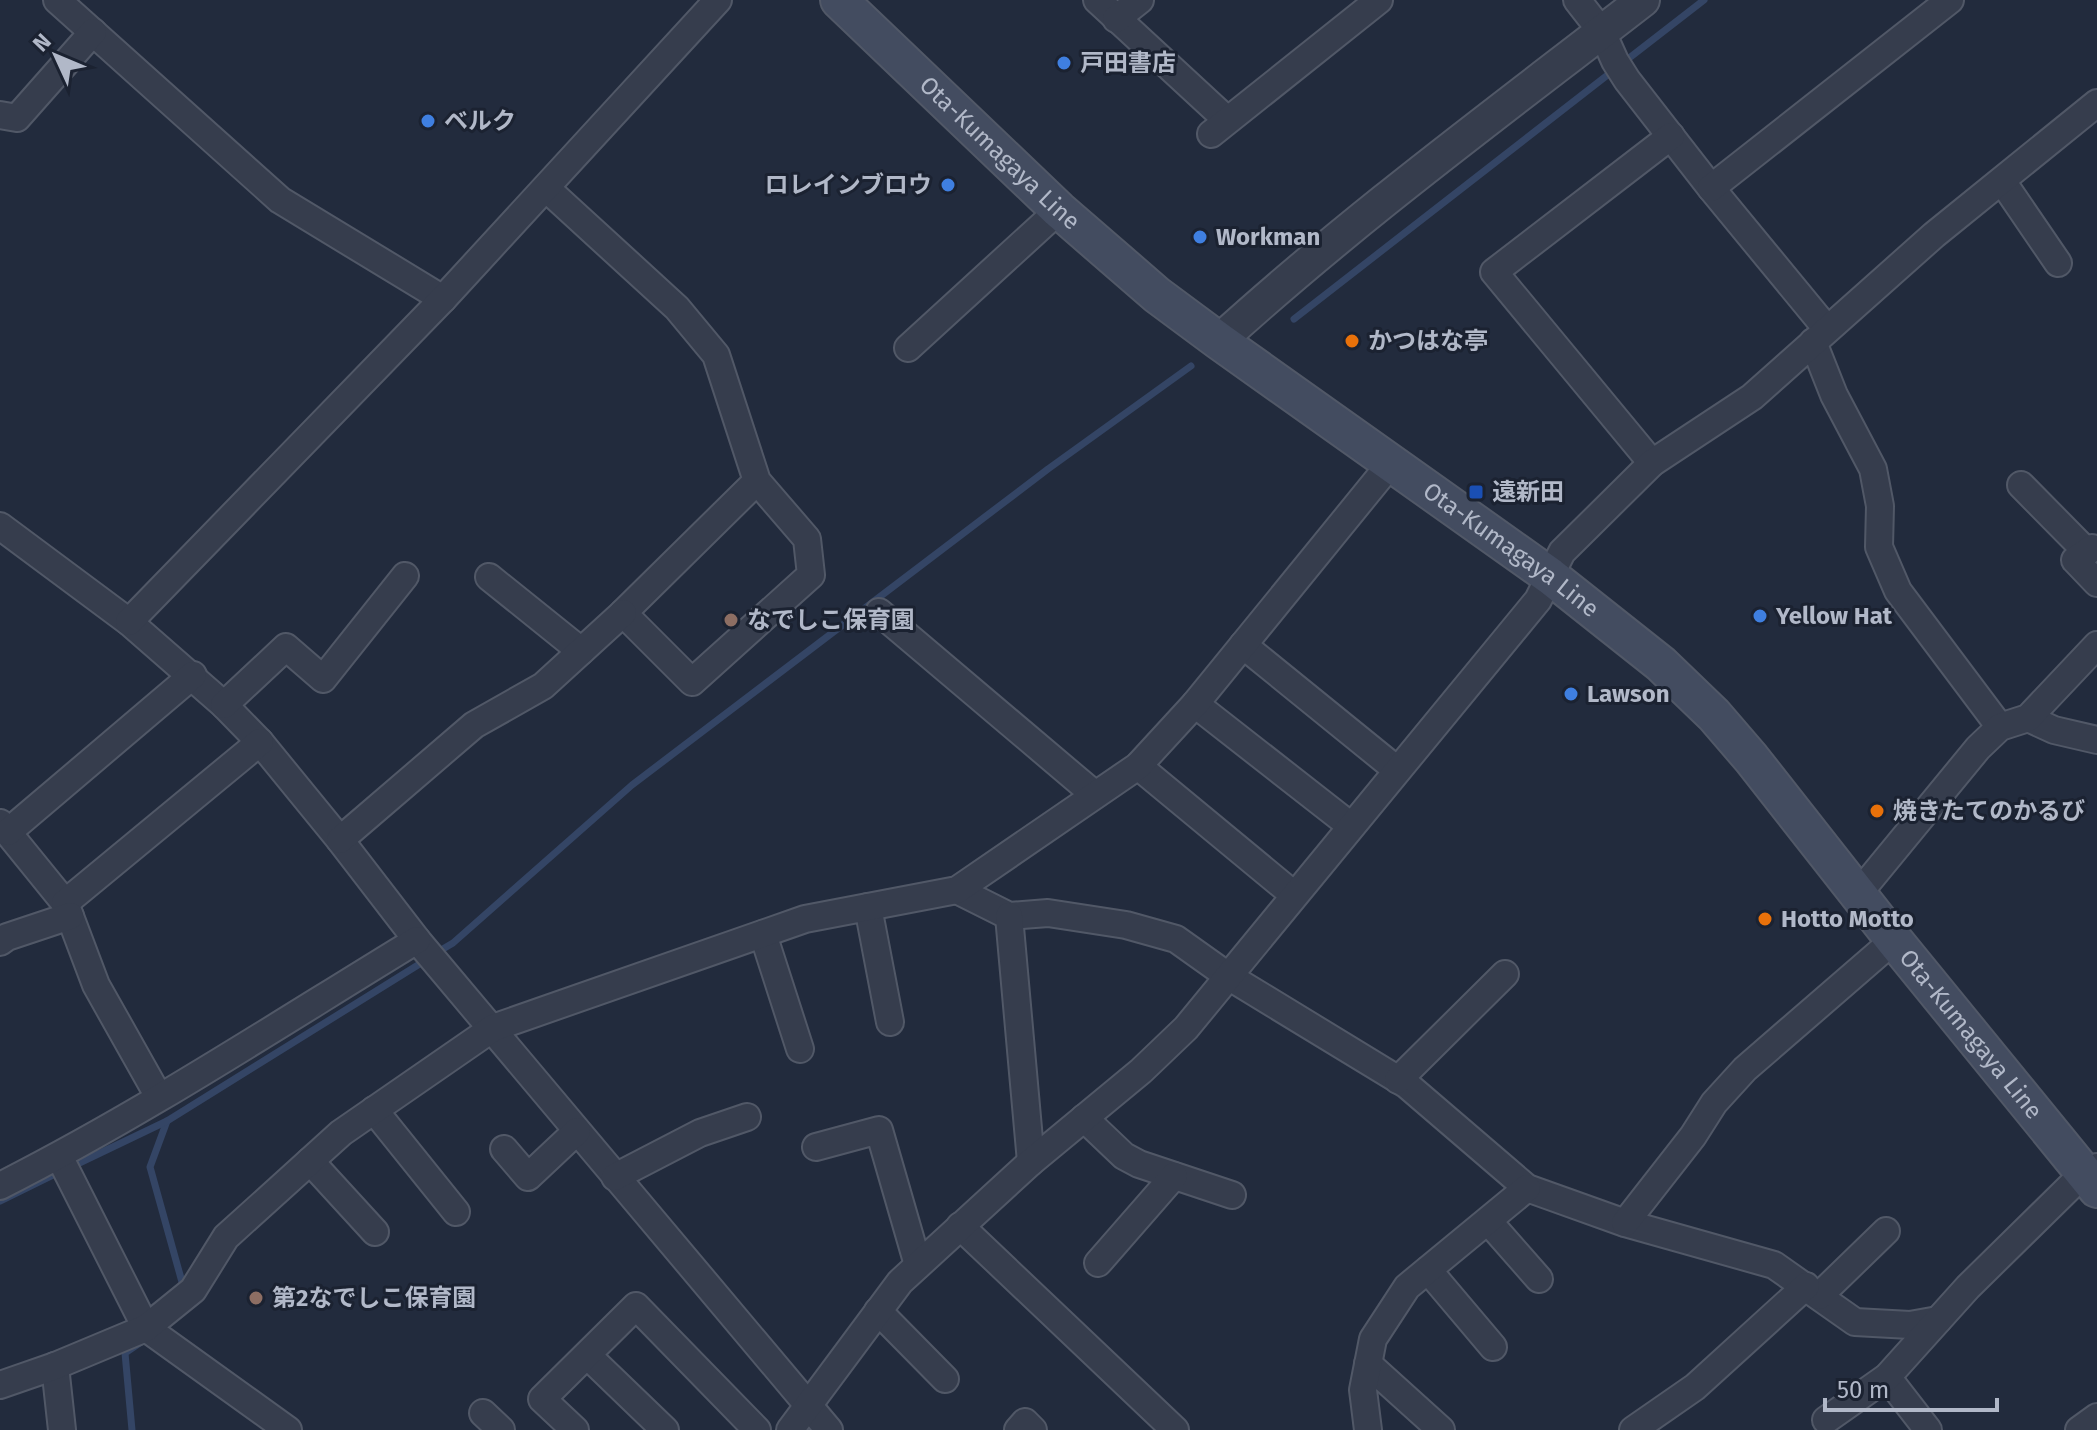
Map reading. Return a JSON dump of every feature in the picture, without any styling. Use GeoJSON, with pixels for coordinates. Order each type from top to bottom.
{"type":"FeatureCollection","features":[{"type":"Feature","properties":{"kind":"main road","name":"Ota-Kumagaya Line"},"geometry":{"type":"LineString","coordinates":[[839,0],[1059,210],[1157,295],[1550,576],[1661,664],[1714,715],[1751,758],[1894,940],[2093,1177]]}},
{"type":"Feature","properties":{"kind":"street"},"geometry":{"type":"LineString","coordinates":[[57,0],[280,200],[443,299]]}},
{"type":"Feature","properties":{"kind":"street"},"geometry":{"type":"LineString","coordinates":[[129,622],[443,299],[718,0]]}},
{"type":"Feature","properties":{"kind":"street"},"geometry":{"type":"LineString","coordinates":[[1097,0],[1219,127],[1379,0]]}},
{"type":"Feature","properties":{"kind":"street"},"geometry":{"type":"LineString","coordinates":[[1116,19],[1140,0]]}},
{"type":"Feature","properties":{"kind":"street"},"geometry":{"type":"LineString","coordinates":[[1577,0],[1671,136],[1820,336],[1834,395],[1873,469],[1880,506],[1879,547],[1898,591],[2000,727]]}},
{"type":"Feature","properties":{"kind":"street"},"geometry":{"type":"LineString","coordinates":[[1219,341],[1287,279],[1615,57],[1643,0]]}},
{"type":"Feature","properties":{"kind":"street"},"geometry":{"type":"LineString","coordinates":[[1711,188],[1950,0]]}},
{"type":"Feature","properties":{"kind":"street"},"geometry":{"type":"LineString","coordinates":[[0,115],[17,118],[93,32]]}},
{"type":"Feature","properties":{"kind":"street"},"geometry":{"type":"LineString","coordinates":[[790,1430],[900,1282],[1031,1162],[1141,1071],[1186,1028],[1538,600],[1562,552],[1652,463],[1752,397],[1934,235],[2097,103]]}},
{"type":"Feature","properties":{"kind":"street"},"geometry":{"type":"LineString","coordinates":[[1652,463],[1494,272],[1671,136]]}},
{"type":"Feature","properties":{"kind":"street"},"geometry":{"type":"LineString","coordinates":[[2002,181],[2058,263]]}},
{"type":"Feature","properties":{"kind":"street"},"geometry":{"type":"LineString","coordinates":[[547,189],[677,308],[716,355],[757,481],[807,539],[811,575],[692,682],[623,613]]}},
{"type":"Feature","properties":{"kind":"street"},"geometry":{"type":"LineString","coordinates":[[908,348],[1059,210]]}},
{"type":"Feature","properties":{"kind":"street"},"geometry":{"type":"LineString","coordinates":[[0,1385],[146,1328],[193,1290],[226,1237],[341,1133],[493,1028],[805,919],[957,890],[1138,766],[1195,704],[1392,462]]}},
{"type":"Feature","properties":{"kind":"street"},"geometry":{"type":"LineString","coordinates":[[340,840],[474,725],[543,686],[623,613],[757,481]]}},
{"type":"Feature","properties":{"kind":"street"},"geometry":{"type":"LineString","coordinates":[[2021,485],[2092,548],[2075,560],[2097,583]]}},
{"type":"Feature","properties":{"kind":"street"},"geometry":{"type":"LineString","coordinates":[[0,526],[129,622],[193,675],[260,742],[419,943],[829,1430]]}},
{"type":"Feature","properties":{"kind":"street"},"geometry":{"type":"LineString","coordinates":[[224,705],[286,647],[323,679],[405,576]]}},
{"type":"Feature","properties":{"kind":"street"},"geometry":{"type":"LineString","coordinates":[[489,577],[581,651]]}},
{"type":"Feature","properties":{"kind":"street"},"geometry":{"type":"LineString","coordinates":[[879,612],[1094,794]]}},
{"type":"Feature","properties":{"kind":"street"},"geometry":{"type":"LineString","coordinates":[[1243,645],[1397,770]]}},
{"type":"Feature","properties":{"kind":"street"},"geometry":{"type":"LineString","coordinates":[[1858,894],[1978,748],[2000,727],[2028,718],[2097,645]]}},
{"type":"Feature","properties":{"kind":"street"},"geometry":{"type":"LineString","coordinates":[[159,1097],[96,985],[68,910],[4,828],[193,675]]}},
{"type":"Feature","properties":{"kind":"street"},"geometry":{"type":"LineString","coordinates":[[1195,704],[1351,826]]}},
{"type":"Feature","properties":{"kind":"street"},"geometry":{"type":"LineString","coordinates":[[2028,718],[2054,730],[2097,740]]}},
{"type":"Feature","properties":{"kind":"street"},"geometry":{"type":"LineString","coordinates":[[0,942],[68,910],[260,742]]}},
{"type":"Feature","properties":{"kind":"street"},"geometry":{"type":"LineString","coordinates":[[1138,766],[1294,895]]}},
{"type":"Feature","properties":{"kind":"street"},"geometry":{"type":"LineString","coordinates":[[957,890],[1009,916],[1048,913],[1126,925],[1176,939],[1228,976],[1398,1080],[1527,1188],[1625,1223],[1774,1265],[1855,1322],[1910,1325],[1938,1320]]}},
{"type":"Feature","properties":{"kind":"street"},"geometry":{"type":"LineString","coordinates":[[868,907],[890,1022]]}},
{"type":"Feature","properties":{"kind":"street"},"geometry":{"type":"LineString","coordinates":[[1009,916],[1031,1162]]}},
{"type":"Feature","properties":{"kind":"street"},"geometry":{"type":"LineString","coordinates":[[763,934],[800,1049]]}},
{"type":"Feature","properties":{"kind":"street"},"geometry":{"type":"LineString","coordinates":[[1625,1223],[1693,1136],[1714,1103],[1745,1069],[1894,940]]}},
{"type":"Feature","properties":{"kind":"street"},"geometry":{"type":"LineString","coordinates":[[0,1186],[59,1157],[419,943]]}},
{"type":"Feature","properties":{"kind":"street"},"geometry":{"type":"LineString","coordinates":[[1398,1080],[1505,974]]}},
{"type":"Feature","properties":{"kind":"street"},"geometry":{"type":"LineString","coordinates":[[374,1110],[456,1212]]}},
{"type":"Feature","properties":{"kind":"street"},"geometry":{"type":"LineString","coordinates":[[615,1177],[700,1133],[747,1117]]}},
{"type":"Feature","properties":{"kind":"street"},"geometry":{"type":"LineString","coordinates":[[1084,1118],[1124,1156],[1232,1195]]}},
{"type":"Feature","properties":{"kind":"street"},"geometry":{"type":"LineString","coordinates":[[816,1147],[879,1130],[918,1265]]}},
{"type":"Feature","properties":{"kind":"street"},"geometry":{"type":"LineString","coordinates":[[504,1149],[528,1177],[577,1131]]}},
{"type":"Feature","properties":{"kind":"street"},"geometry":{"type":"LineString","coordinates":[[59,1157],[146,1328],[288,1430]]}},
{"type":"Feature","properties":{"kind":"street"},"geometry":{"type":"LineString","coordinates":[[310,1161],[375,1232]]}},
{"type":"Feature","properties":{"kind":"street"},"geometry":{"type":"LineString","coordinates":[[1098,1263],[1174,1176]]}},
{"type":"Feature","properties":{"kind":"street"},"geometry":{"type":"LineString","coordinates":[[1826,1420],[1887,1377],[1968,1287],[2093,1177]]}},
{"type":"Feature","properties":{"kind":"street"},"geometry":{"type":"LineString","coordinates":[[1368,1430],[1363,1390],[1373,1339],[1407,1287],[1527,1188]]}},
{"type":"Feature","properties":{"kind":"street"},"geometry":{"type":"LineString","coordinates":[[1488,1221],[1539,1279]]}},
{"type":"Feature","properties":{"kind":"street"},"geometry":{"type":"LineString","coordinates":[[960,1226],[1175,1430]]}},
{"type":"Feature","properties":{"kind":"street"},"geometry":{"type":"LineString","coordinates":[[1633,1430],[1695,1387],[1886,1231]]}},
{"type":"Feature","properties":{"kind":"street"},"geometry":{"type":"LineString","coordinates":[[1428,1270],[1493,1347]]}},
{"type":"Feature","properties":{"kind":"street"},"geometry":{"type":"LineString","coordinates":[[575,1430],[542,1399],[636,1306],[757,1430]]}},
{"type":"Feature","properties":{"kind":"street"},"geometry":{"type":"LineString","coordinates":[[878,1311],[945,1379]]}},
{"type":"Feature","properties":{"kind":"street"},"geometry":{"type":"LineString","coordinates":[[587,1355],[665,1430]]}},
{"type":"Feature","properties":{"kind":"street"},"geometry":{"type":"LineString","coordinates":[[1368,1364],[1441,1430]]}},
{"type":"Feature","properties":{"kind":"street"},"geometry":{"type":"LineString","coordinates":[[55,1366],[62,1430]]}},
{"type":"Feature","properties":{"kind":"street"},"geometry":{"type":"LineString","coordinates":[[1887,1377],[1928,1430]]}},
{"type":"Feature","properties":{"kind":"street"},"geometry":{"type":"LineString","coordinates":[[2079,1430],[2097,1417]]}},
{"type":"Feature","properties":{"kind":"street"},"geometry":{"type":"LineString","coordinates":[[1018,1430],[1025,1422],[1033,1430]]}},
{"type":"Feature","properties":{"kind":"waterway"},"geometry":{"type":"LineString","coordinates":[[1624,62],[1704,0]]}},
{"type":"Feature","properties":{"kind":"waterway"},"geometry":{"type":"LineString","coordinates":[[1294,319],[1614,70]]}},
{"type":"Feature","properties":{"kind":"waterway"},"geometry":{"type":"LineString","coordinates":[[436,953],[453,943],[632,785],[1048,469],[1191,366]]}},
{"type":"Feature","properties":{"kind":"waterway"},"geometry":{"type":"LineString","coordinates":[[71,1167],[167,1121],[426,960]]}},
{"type":"Feature","properties":{"kind":"waterway"},"geometry":{"type":"LineString","coordinates":[[167,1121],[150,1167],[182,1282],[187,1290]]}},
{"type":"Feature","properties":{"kind":"waterway"},"geometry":{"type":"LineString","coordinates":[[0,1201],[59,1172]]}},
{"type":"Feature","properties":{"kind":"waterway"},"geometry":{"type":"LineString","coordinates":[[132,1430],[125,1353],[141,1342]]}},
{"type":"Feature","properties":{"kind":"place","name":"戸田書店"},"geometry":{"type":"Point","coordinates":[1064,63]}},
{"type":"Feature","properties":{"kind":"place","name":"ベルク"},"geometry":{"type":"Point","coordinates":[428,121]}},
{"type":"Feature","properties":{"kind":"place","name":"ロレインブロウ"},"geometry":{"type":"Point","coordinates":[948,185]}},
{"type":"Feature","properties":{"kind":"place","name":"Workman"},"geometry":{"type":"Point","coordinates":[1200,237]}},
{"type":"Feature","properties":{"kind":"place","name":"かつはな亭"},"geometry":{"type":"Point","coordinates":[1352,341]}},
{"type":"Feature","properties":{"kind":"place","name":"遠新田"},"geometry":{"type":"Point","coordinates":[1476,492]}},
{"type":"Feature","properties":{"kind":"place","name":"Yellow Hat"},"geometry":{"type":"Point","coordinates":[1760,616]}},
{"type":"Feature","properties":{"kind":"place","name":"なでしこ保育園"},"geometry":{"type":"Point","coordinates":[731,620]}},
{"type":"Feature","properties":{"kind":"place","name":"Lawson"},"geometry":{"type":"Point","coordinates":[1571,694]}},
{"type":"Feature","properties":{"kind":"place","name":"焼きたてのかるび"},"geometry":{"type":"Point","coordinates":[1877,811]}},
{"type":"Feature","properties":{"kind":"place","name":"Hotto Motto"},"geometry":{"type":"Point","coordinates":[1765,919]}},
{"type":"Feature","properties":{"kind":"place","name":"第2なでしこ保育園"},"geometry":{"type":"Point","coordinates":[256,1298]}}]}
